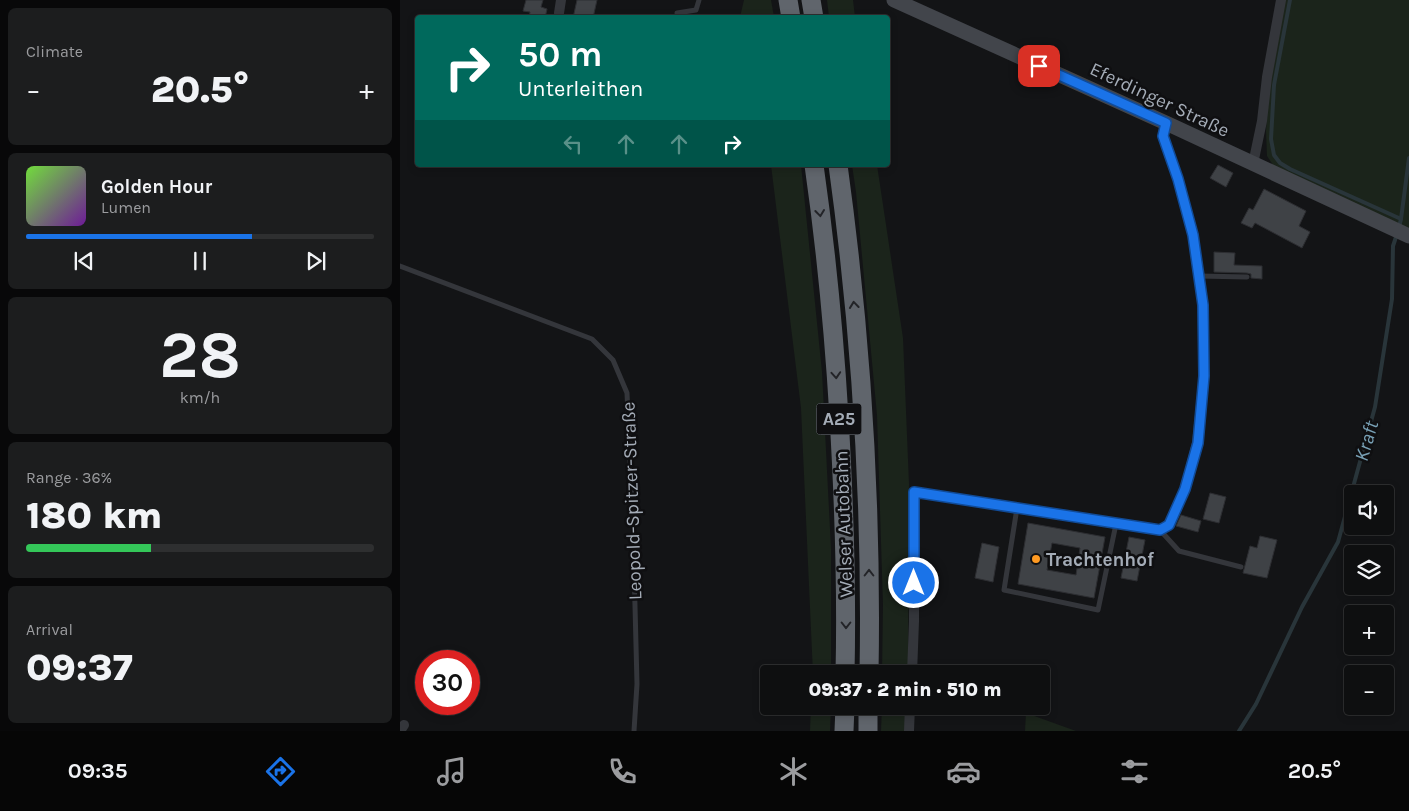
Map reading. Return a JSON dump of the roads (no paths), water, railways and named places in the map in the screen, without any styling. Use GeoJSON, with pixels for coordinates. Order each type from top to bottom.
{"type":"FeatureCollection","features":[{"type":"Feature","properties":{"kind":"highway"},"geometry":{"type":"LineString","coordinates":[[788,0],[790,15]]}},
{"type":"Feature","properties":{"kind":"highway"},"geometry":{"type":"LineString","coordinates":[[811,0],[814,15]]}},
{"type":"Feature","properties":{"kind":"highway","name":"Welser Autobahn"},"geometry":{"type":"LineString","coordinates":[[814,167],[827,265],[841,451],[846,559],[845,665]]}},
{"type":"Feature","properties":{"kind":"highway","name":"Welser Autobahn"},"geometry":{"type":"LineString","coordinates":[[838,167],[854,312],[864,447],[869,560],[868,665]]}},
{"type":"Feature","properties":{"kind":"highway"},"geometry":{"type":"LineString","coordinates":[[844,731],[845,715]]}},
{"type":"Feature","properties":{"kind":"highway"},"geometry":{"type":"LineString","coordinates":[[868,715],[868,731]]}},
{"type":"Feature","properties":{"kind":"main road","name":"Eferdinger Straße"},"geometry":{"type":"LineString","coordinates":[[894,0],[1407,235]]}},
{"type":"Feature","properties":{"kind":"street"},"geometry":{"type":"LineString","coordinates":[[560,13],[561,0]]}},
{"type":"Feature","properties":{"kind":"street"},"geometry":{"type":"LineString","coordinates":[[1253,164],[1262,121],[1267,77],[1281,0]]}},
{"type":"Feature","properties":{"kind":"street"},"geometry":{"type":"LineString","coordinates":[[912,665],[914,492],[1160,530],[1169,525],[1185,489],[1198,443],[1204,376],[1203,305],[1193,235],[1178,179],[1163,136],[1166,123]]}},
{"type":"Feature","properties":{"kind":"street"},"geometry":{"type":"LineString","coordinates":[[910,715],[910,731]]}},
{"type":"Feature","properties":{"kind":"lane"},"geometry":{"type":"LineString","coordinates":[[677,13],[696,10],[699,0]]}},
{"type":"Feature","properties":{"kind":"lane","name":"Leopold-Spitzer-Straße"},"geometry":{"type":"LineString","coordinates":[[400,266],[592,339],[613,360],[628,393],[637,684],[634,731]]}},
{"type":"Feature","properties":{"kind":"lane"},"geometry":{"type":"LineString","coordinates":[[1199,276],[1247,277]]}},
{"type":"Feature","properties":{"kind":"lane"},"geometry":{"type":"LineString","coordinates":[[1017,508],[1004,590],[1098,610],[1116,524]]}},
{"type":"Feature","properties":{"kind":"lane"},"geometry":{"type":"LineString","coordinates":[[1160,530],[1180,551],[1241,567]]}},
{"type":"Feature","properties":{"kind":"waterway"},"geometry":{"type":"LineString","coordinates":[[1290,0],[1274,85],[1271,139],[1274,155],[1280,163],[1290,169],[1401,219]]}},
{"type":"Feature","properties":{"kind":"waterway","name":"Kraft"},"geometry":{"type":"LineString","coordinates":[[1399,227],[1409,158]]}},
{"type":"Feature","properties":{"kind":"waterway","name":"Kraft"},"geometry":{"type":"LineString","coordinates":[[1239,731],[1256,704],[1302,607],[1338,542],[1375,407],[1392,299],[1393,246],[1397,234]]}},
{"type":"Feature","properties":{"kind":"place","name":"Trachtenhof"},"geometry":{"type":"Point","coordinates":[1036,559]}}]}
